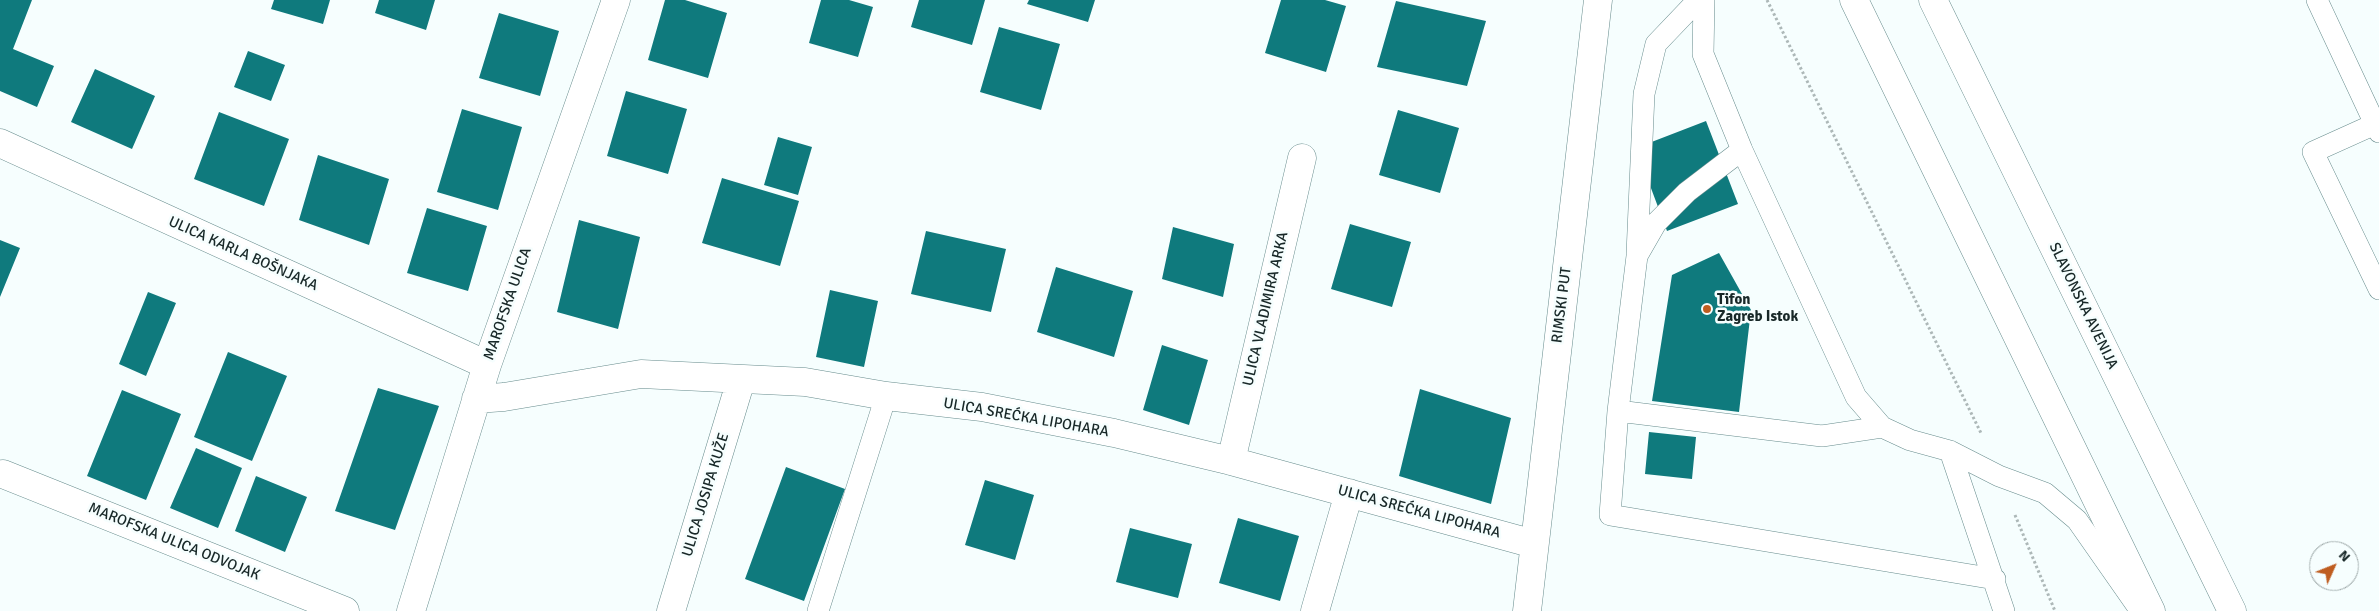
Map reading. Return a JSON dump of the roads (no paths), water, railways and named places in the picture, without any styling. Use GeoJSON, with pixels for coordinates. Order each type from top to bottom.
{"type":"FeatureCollection","features":[{"type":"Feature","properties":{"kind":"street","name":"MAROFSKA ULICA"},"geometry":{"type":"LineString","coordinates":[[411,611],[487,365],[616,0]]}},
{"type":"Feature","properties":{"kind":"street","name":"RIMSKI PUT"},"geometry":{"type":"LineString","coordinates":[[1527,611],[1598,0]]}},
{"type":"Feature","properties":{"kind":"street"},"geometry":{"type":"LineString","coordinates":[[1854,0],[2151,611]]}},
{"type":"Feature","properties":{"kind":"street","name":"SLAVONSKA AVENIJA"},"geometry":{"type":"LineString","coordinates":[[1933,0],[2232,611]]}},
{"type":"Feature","properties":{"kind":"street","name":"ULICA KARLA BOŠNJAKA"},"geometry":{"type":"LineString","coordinates":[[0,143],[487,365]]}},
{"type":"Feature","properties":{"kind":"street","name":"ULICA VLADIMIRA ARKA"},"geometry":{"type":"LineString","coordinates":[[1231,461],[1302,158]]}},
{"type":"Feature","properties":{"kind":"street","name":"ULICA SREĆKA LIPOHARA"},"geometry":{"type":"LineString","coordinates":[[476,399],[504,397],[641,374],[805,382],[886,396],[982,407],[1114,433],[1231,461],[1534,544]]}},
{"type":"Feature","properties":{"kind":"street","name":"ULICA JOSIPA KUŽE"},"geometry":{"type":"LineString","coordinates":[[671,611],[741,380]]}},
{"type":"Feature","properties":{"kind":"street","name":"MAROFSKA ULICA ODVOJAK"},"geometry":{"type":"LineString","coordinates":[[3,474],[345,611]]}},
{"type":"Feature","properties":{"kind":"street"},"geometry":{"type":"LineString","coordinates":[[1315,611],[1349,493]]}},
{"type":"Feature","properties":{"kind":"lane"},"geometry":{"type":"LineString","coordinates":[[1698,0],[1656,44],[1644,94],[1637,256],[1618,411],[1610,514],[1995,579]]}},
{"type":"Feature","properties":{"kind":"lane"},"geometry":{"type":"LineString","coordinates":[[1704,0],[1704,54],[1742,150],[1856,397],[1882,427],[1910,440],[1950,450],[1999,476],[2045,493],[2077,520],[2141,611]]}},
{"type":"Feature","properties":{"kind":"lane"},"geometry":{"type":"LineString","coordinates":[[2317,0],[2378,126],[2313,152],[2379,289]]}},
{"type":"Feature","properties":{"kind":"lane"},"geometry":{"type":"LineString","coordinates":[[1637,256],[1656,223],[1687,192],[1742,150]]}},
{"type":"Feature","properties":{"kind":"lane"},"geometry":{"type":"LineString","coordinates":[[818,611],[886,396]]}},
{"type":"Feature","properties":{"kind":"lane"},"geometry":{"type":"LineString","coordinates":[[1618,411],[1822,436],[1882,427]]}},
{"type":"Feature","properties":{"kind":"lane"},"geometry":{"type":"LineString","coordinates":[[1950,450],[1995,579],[2004,611]]}},
{"type":"Feature","properties":{"kind":"place","name":"Tifon Zagreb Istok"},"geometry":{"type":"Point","coordinates":[1707,309]}}]}
